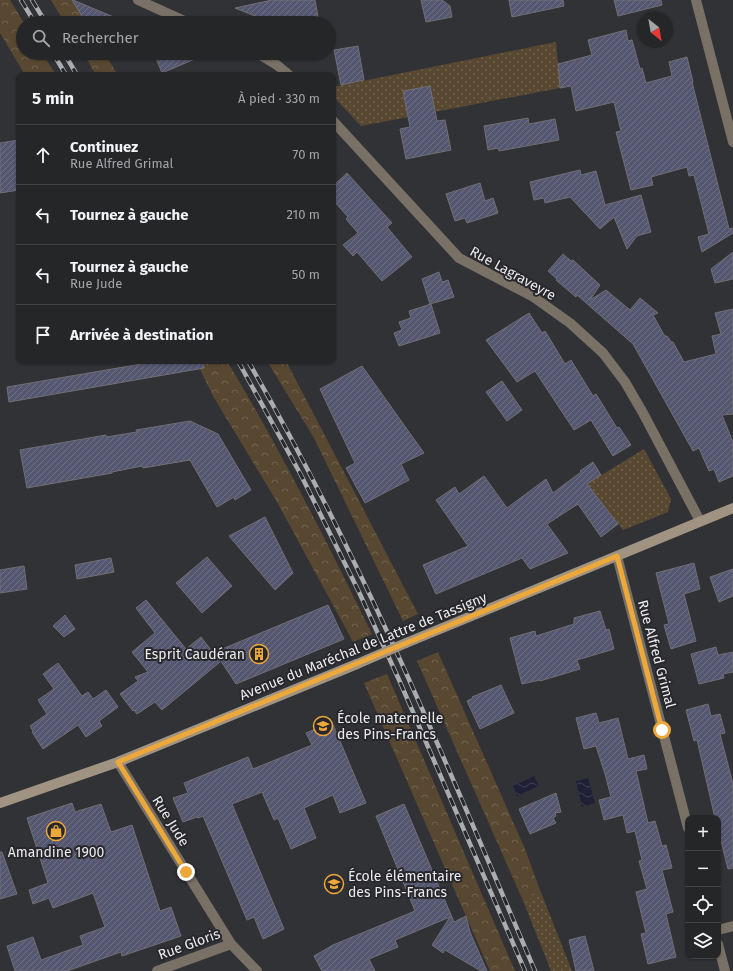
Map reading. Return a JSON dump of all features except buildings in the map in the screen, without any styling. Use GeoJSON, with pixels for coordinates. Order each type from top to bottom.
{"type":"FeatureCollection","features":[{"type":"Feature","properties":{"kind":"main road","name":"Avenue du Maréchal de Lattre de Tassigny"},"geometry":{"type":"LineString","coordinates":[[0,803],[118,762],[733,508]]}},
{"type":"Feature","properties":{"kind":"street"},"geometry":{"type":"LineString","coordinates":[[138,0],[173,16]]}},
{"type":"Feature","properties":{"kind":"street"},"geometry":{"type":"LineString","coordinates":[[696,0],[733,142]]}},
{"type":"Feature","properties":{"kind":"street"},"geometry":{"type":"LineString","coordinates":[[269,60],[285,72]]}},
{"type":"Feature","properties":{"kind":"street","name":"Rue Lagraveyre"},"geometry":{"type":"LineString","coordinates":[[336,124],[459,258],[532,296],[570,323],[603,353],[625,382],[644,412],[700,521]]}},
{"type":"Feature","properties":{"kind":"street","name":"Rue Alfred Grimal"},"geometry":{"type":"LineString","coordinates":[[617,556],[685,817]]}},
{"type":"Feature","properties":{"kind":"street","name":"Rue Jude"},"geometry":{"type":"LineString","coordinates":[[118,762],[231,944],[256,971]]}},
{"type":"Feature","properties":{"kind":"street"},"geometry":{"type":"LineString","coordinates":[[721,929],[733,926]]}},
{"type":"Feature","properties":{"kind":"street","name":"Rue Gloris"},"geometry":{"type":"LineString","coordinates":[[157,971],[231,944]]}},
{"type":"Feature","properties":{"kind":"street"},"geometry":{"type":"LineString","coordinates":[[721,956],[725,971]]}},
{"type":"Feature","properties":{"kind":"green space"},"geometry":{"type":"Polygon","coordinates":[[[0,0],[10,0],[20,16],[16,16],[16,60],[0,33],[0,0]]]}},
{"type":"Feature","properties":{"kind":"green space"},"geometry":{"type":"Polygon","coordinates":[[[51,0],[72,0],[82,16],[61,16],[51,0]]]}},
{"type":"Feature","properties":{"kind":"green space"},"geometry":{"type":"Polygon","coordinates":[[[556,42],[560,88],[361,126],[336,99],[336,86],[556,42]]]}},
{"type":"Feature","properties":{"kind":"green space"},"geometry":{"type":"Polygon","coordinates":[[[16,60],[46,60],[54,72],[23,72],[16,60]]]}},
{"type":"Feature","properties":{"kind":"green space"},"geometry":{"type":"Polygon","coordinates":[[[87,60],[108,60],[116,72],[94,72],[87,60]]]}},
{"type":"Feature","properties":{"kind":"green space"},"geometry":{"type":"Polygon","coordinates":[[[197,364],[229,364],[266,428],[338,565],[372,634],[353,642],[277,502],[213,396],[197,364]]]}},
{"type":"Feature","properties":{"kind":"green space"},"geometry":{"type":"Polygon","coordinates":[[[269,364],[288,364],[418,614],[403,621],[314,438],[269,364]]]}},
{"type":"Feature","properties":{"kind":"green space"},"geometry":{"type":"Polygon","coordinates":[[[644,449],[671,499],[668,512],[623,530],[587,484],[644,449]]]}},
{"type":"Feature","properties":{"kind":"green space"},"geometry":{"type":"Polygon","coordinates":[[[438,652],[525,849],[540,890],[524,903],[417,661],[438,652]]]}},
{"type":"Feature","properties":{"kind":"green space"},"geometry":{"type":"Polygon","coordinates":[[[387,674],[515,971],[490,971],[364,683],[387,674]]]}},
{"type":"Feature","properties":{"kind":"green space"},"geometry":{"type":"Polygon","coordinates":[[[540,890],[572,971],[551,971],[524,903],[540,890]]]}},
{"type":"Feature","properties":{"kind":"water"},"geometry":{"type":"Polygon","coordinates":[[[534,776],[539,786],[517,796],[513,786],[534,776]]]}},
{"type":"Feature","properties":{"kind":"water"},"geometry":{"type":"Polygon","coordinates":[[[588,778],[595,803],[582,807],[576,781],[588,778]]]}},
{"type":"Feature","properties":{"kind":"railway"},"geometry":{"type":"LineString","coordinates":[[21,0],[31,16]]}},
{"type":"Feature","properties":{"kind":"railway"},"geometry":{"type":"LineString","coordinates":[[32,0],[42,16]]}},
{"type":"Feature","properties":{"kind":"railway"},"geometry":{"type":"LineString","coordinates":[[57,60],[64,72]]}},
{"type":"Feature","properties":{"kind":"railway"},"geometry":{"type":"LineString","coordinates":[[68,60],[75,72]]}},
{"type":"Feature","properties":{"kind":"railway"},"geometry":{"type":"LineString","coordinates":[[240,364],[301,475],[359,592],[400,682],[525,971]]}},
{"type":"Feature","properties":{"kind":"railway"},"geometry":{"type":"LineString","coordinates":[[250,364],[328,509],[365,585],[435,738],[535,971]]}},
{"type":"Feature","properties":{"kind":"place","name":"Esprit Caudéran"},"geometry":{"type":"Point","coordinates":[259,654]}},
{"type":"Feature","properties":{"kind":"place","name":"École maternelle des Pins-Francs"},"geometry":{"type":"Point","coordinates":[323,726]}},
{"type":"Feature","properties":{"kind":"place","name":"Amandine 1900"},"geometry":{"type":"Point","coordinates":[56,831]}},
{"type":"Feature","properties":{"kind":"place","name":"École élémentaire des Pins-Francs"},"geometry":{"type":"Point","coordinates":[334,884]}},
{"type":"Feature","properties":{"kind":"route"},"geometry":{"type":"LineString","coordinates":[[186,872],[118,762],[617,556],[662,730]]}}]}
